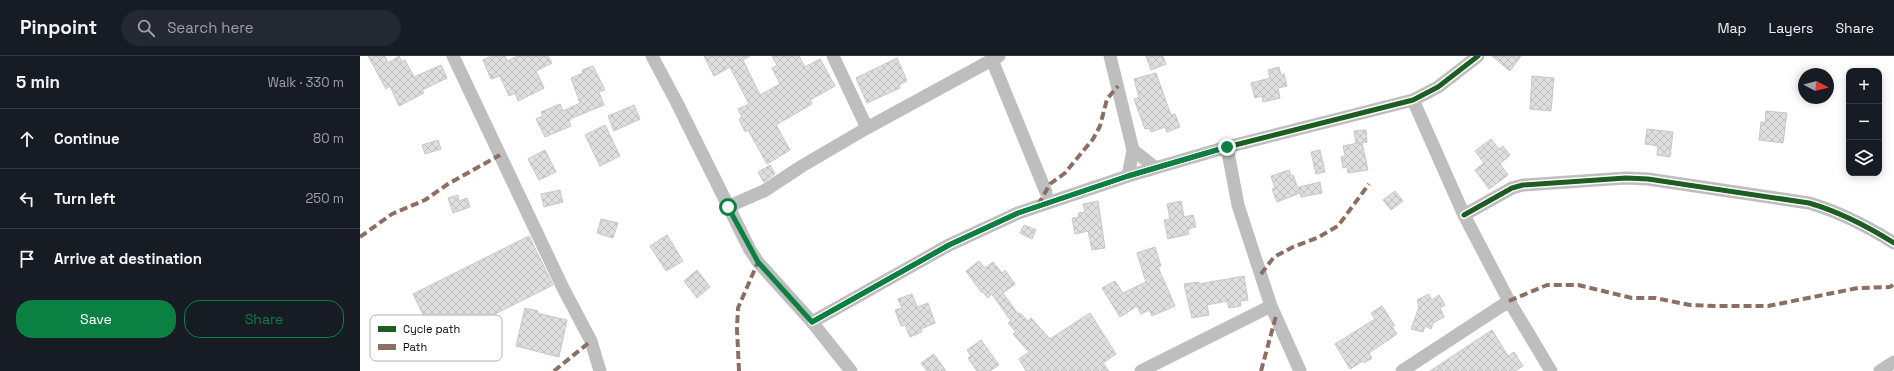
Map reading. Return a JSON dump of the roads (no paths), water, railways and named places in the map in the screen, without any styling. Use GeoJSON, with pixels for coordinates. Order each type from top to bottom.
{"type":"FeatureCollection","features":[{"type":"Feature","properties":{"kind":"street"},"geometry":{"type":"LineString","coordinates":[[453,56],[563,288],[591,341],[600,371]]}},
{"type":"Feature","properties":{"kind":"street"},"geometry":{"type":"LineString","coordinates":[[652,56],[676,101],[728,207],[758,262],[812,322],[851,371]]}},
{"type":"Feature","properties":{"kind":"street"},"geometry":{"type":"LineString","coordinates":[[833,56],[867,128]]}},
{"type":"Feature","properties":{"kind":"street"},"geometry":{"type":"LineString","coordinates":[[1110,56],[1133,150],[1128,176]]}},
{"type":"Feature","properties":{"kind":"street"},"geometry":{"type":"LineString","coordinates":[[812,322],[949,245],[1018,213],[1128,176],[1227,147],[1413,100],[1438,87],[1478,56]]}},
{"type":"Feature","properties":{"kind":"street"},"geometry":{"type":"LineString","coordinates":[[728,207],[764,191],[802,166],[867,128],[996,58],[1046,192]]}},
{"type":"Feature","properties":{"kind":"street"},"geometry":{"type":"LineString","coordinates":[[1413,100],[1464,215],[1509,301],[1550,371]]}},
{"type":"Feature","properties":{"kind":"street"},"geometry":{"type":"LineString","coordinates":[[1227,147],[1238,205],[1271,306],[1300,371]]}},
{"type":"Feature","properties":{"kind":"street"},"geometry":{"type":"LineString","coordinates":[[1133,150],[1156,168]]}},
{"type":"Feature","properties":{"kind":"street"},"geometry":{"type":"LineString","coordinates":[[1464,215],[1512,188],[1523,185],[1626,178],[1648,178],[1809,203],[1827,208],[1853,219],[1894,243]]}},
{"type":"Feature","properties":{"kind":"street"},"geometry":{"type":"LineString","coordinates":[[1402,371],[1509,301]]}},
{"type":"Feature","properties":{"kind":"street"},"geometry":{"type":"LineString","coordinates":[[1141,371],[1271,306]]}},
{"type":"Feature","properties":{"kind":"street"},"geometry":{"type":"LineString","coordinates":[[1880,371],[1894,362]]}}]}
